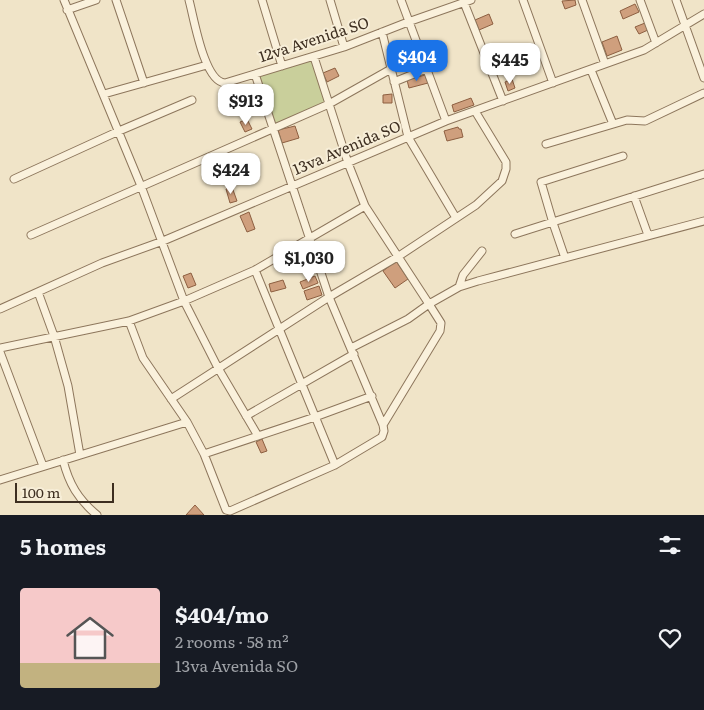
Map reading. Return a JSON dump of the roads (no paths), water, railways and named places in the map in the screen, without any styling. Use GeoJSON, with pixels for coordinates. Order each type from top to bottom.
{"type":"FeatureCollection","features":[{"type":"Feature","properties":{"kind":"street"},"geometry":{"type":"LineString","coordinates":[[64,0],[119,130],[163,241],[184,301],[218,368],[258,436]]}},
{"type":"Feature","properties":{"kind":"street"},"geometry":{"type":"LineString","coordinates":[[67,10],[96,0]]}},
{"type":"Feature","properties":{"kind":"street"},"geometry":{"type":"LineString","coordinates":[[116,0],[144,83]]}},
{"type":"Feature","properties":{"kind":"street","name":"12va Avenida SO"},"geometry":{"type":"LineString","coordinates":[[189,0],[207,65],[217,81],[221,83],[344,47],[463,1],[471,0]]}},
{"type":"Feature","properties":{"kind":"street"},"geometry":{"type":"LineString","coordinates":[[262,0],[282,66]]}},
{"type":"Feature","properties":{"kind":"street"},"geometry":{"type":"LineString","coordinates":[[330,0],[344,47]]}},
{"type":"Feature","properties":{"kind":"street"},"geometry":{"type":"LineString","coordinates":[[401,0],[446,121]]}},
{"type":"Feature","properties":{"kind":"street"},"geometry":{"type":"LineString","coordinates":[[523,0],[553,83]]}},
{"type":"Feature","properties":{"kind":"street"},"geometry":{"type":"LineString","coordinates":[[582,0],[605,64]]}},
{"type":"Feature","properties":{"kind":"street"},"geometry":{"type":"LineString","coordinates":[[640,0],[656,43]]}},
{"type":"Feature","properties":{"kind":"street"},"geometry":{"type":"LineString","coordinates":[[676,0],[704,78]]}},
{"type":"Feature","properties":{"kind":"street"},"geometry":{"type":"LineString","coordinates":[[463,1],[503,101]]}},
{"type":"Feature","properties":{"kind":"street","name":"13va Avenida SO"},"geometry":{"type":"LineString","coordinates":[[0,309],[102,263],[163,241],[446,121],[644,50],[704,15]]}},
{"type":"Feature","properties":{"kind":"street"},"geometry":{"type":"LineString","coordinates":[[382,32],[408,137],[456,218]]}},
{"type":"Feature","properties":{"kind":"street"},"geometry":{"type":"LineString","coordinates":[[314,56],[348,163],[365,206],[441,323],[440,331],[383,425]]}},
{"type":"Feature","properties":{"kind":"street"},"geometry":{"type":"LineString","coordinates":[[104,94],[207,65]]}},
{"type":"Feature","properties":{"kind":"street"},"geometry":{"type":"LineString","coordinates":[[31,235],[329,104],[391,69]]}},
{"type":"Feature","properties":{"kind":"street"},"geometry":{"type":"LineString","coordinates":[[394,82],[426,69]]}},
{"type":"Feature","properties":{"kind":"street"},"geometry":{"type":"LineString","coordinates":[[591,70],[613,124]]}},
{"type":"Feature","properties":{"kind":"street"},"geometry":{"type":"LineString","coordinates":[[129,320],[143,358],[187,422],[204,454],[224,507],[230,511],[335,465],[382,437],[383,425],[329,297],[255,74]]}},
{"type":"Feature","properties":{"kind":"street"},"geometry":{"type":"LineString","coordinates":[[546,144],[627,120],[645,121],[704,93]]}},
{"type":"Feature","properties":{"kind":"street"},"geometry":{"type":"LineString","coordinates":[[14,179],[119,130],[192,100]]}},
{"type":"Feature","properties":{"kind":"street"},"geometry":{"type":"LineString","coordinates":[[171,399],[329,297],[399,256],[476,205],[502,181],[506,162],[475,110]]}},
{"type":"Feature","properties":{"kind":"street"},"geometry":{"type":"LineString","coordinates":[[565,258],[552,223],[542,181],[623,156]]}},
{"type":"Feature","properties":{"kind":"street"},"geometry":{"type":"LineString","coordinates":[[515,234],[704,174]]}},
{"type":"Feature","properties":{"kind":"street"},"geometry":{"type":"LineString","coordinates":[[634,196],[648,235]]}},
{"type":"Feature","properties":{"kind":"street"},"geometry":{"type":"LineString","coordinates":[[0,348],[129,320],[184,301],[255,270],[365,206]]}},
{"type":"Feature","properties":{"kind":"street"},"geometry":{"type":"LineString","coordinates":[[246,416],[459,287],[704,221]]}},
{"type":"Feature","properties":{"kind":"street"},"geometry":{"type":"LineString","coordinates":[[459,287],[464,275],[482,252]]}},
{"type":"Feature","properties":{"kind":"street"},"geometry":{"type":"LineString","coordinates":[[255,270],[335,465]]}},
{"type":"Feature","properties":{"kind":"street"},"geometry":{"type":"LineString","coordinates":[[38,292],[54,336],[68,386],[80,455]]}},
{"type":"Feature","properties":{"kind":"street"},"geometry":{"type":"LineString","coordinates":[[0,352],[43,466]]}},
{"type":"Feature","properties":{"kind":"street"},"geometry":{"type":"LineString","coordinates":[[204,454],[372,396]]}},
{"type":"Feature","properties":{"kind":"street"},"geometry":{"type":"LineString","coordinates":[[0,480],[187,422]]}},
{"type":"Feature","properties":{"kind":"street"},"geometry":{"type":"LineString","coordinates":[[63,460],[67,476],[78,495],[87,507],[98,515]]}}]}
